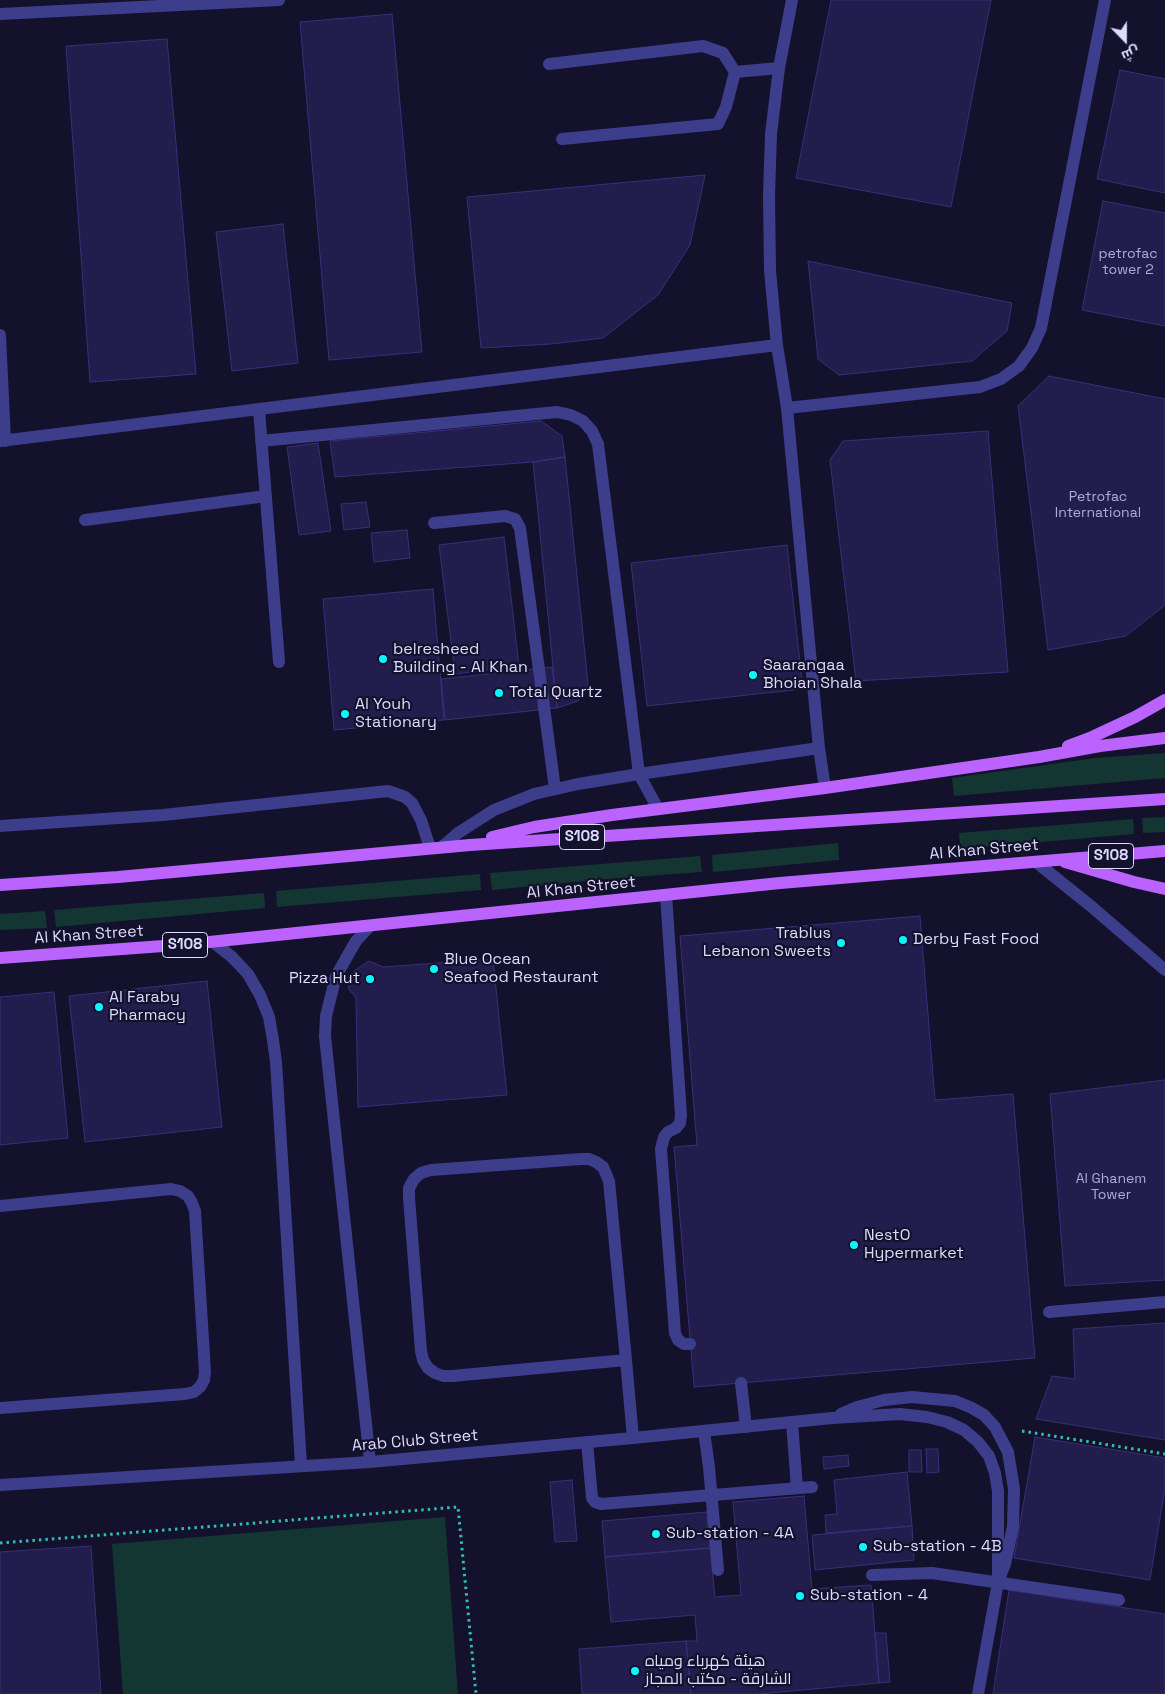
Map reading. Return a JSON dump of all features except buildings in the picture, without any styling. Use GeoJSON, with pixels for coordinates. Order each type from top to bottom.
{"type":"FeatureCollection","features":[{"type":"Feature","properties":{"kind":"main road"},"geometry":{"type":"LineString","coordinates":[[1039,757],[1092,737],[1135,717],[1165,700]]}},
{"type":"Feature","properties":{"kind":"main road"},"geometry":{"type":"LineString","coordinates":[[470,845],[534,828],[1165,738]]}},
{"type":"Feature","properties":{"kind":"main road","name":"S108"},"geometry":{"type":"LineString","coordinates":[[0,885],[137,876],[470,845],[1165,799]]}},
{"type":"Feature","properties":{"kind":"main road","name":"Al Khan Street"},"geometry":{"type":"LineString","coordinates":[[0,958],[213,942],[798,882],[1165,851]]}},
{"type":"Feature","properties":{"kind":"main road"},"geometry":{"type":"LineString","coordinates":[[1058,860],[1100,873],[1165,889]]}},
{"type":"Feature","properties":{"kind":"street"},"geometry":{"type":"LineString","coordinates":[[0,14],[279,0]]}},
{"type":"Feature","properties":{"kind":"street"},"geometry":{"type":"LineString","coordinates":[[792,0],[779,68],[772,134],[769,196],[770,271],[777,345],[787,408],[819,748],[825,788]]}},
{"type":"Feature","properties":{"kind":"street"},"geometry":{"type":"LineString","coordinates":[[787,408],[980,387],[1001,379],[1019,366],[1032,348],[1041,328],[1104,0]]}},
{"type":"Feature","properties":{"kind":"street"},"geometry":{"type":"LineString","coordinates":[[549,64],[703,46],[723,53],[735,72],[726,107],[718,124],[562,139]]}},
{"type":"Feature","properties":{"kind":"street"},"geometry":{"type":"LineString","coordinates":[[735,72],[779,68]]}},
{"type":"Feature","properties":{"kind":"street"},"geometry":{"type":"LineString","coordinates":[[0,335],[3,441],[777,345]]}},
{"type":"Feature","properties":{"kind":"street"},"geometry":{"type":"LineString","coordinates":[[259,410],[279,662]]}},
{"type":"Feature","properties":{"kind":"street"},"geometry":{"type":"LineString","coordinates":[[261,441],[557,412],[571,415],[583,421],[592,431],[598,444],[639,774],[650,791],[658,809]]}},
{"type":"Feature","properties":{"kind":"street"},"geometry":{"type":"LineString","coordinates":[[85,520],[266,496]]}},
{"type":"Feature","properties":{"kind":"street"},"geometry":{"type":"LineString","coordinates":[[434,523],[505,516],[515,519],[520,528],[555,789]]}},
{"type":"Feature","properties":{"kind":"street"},"geometry":{"type":"LineString","coordinates":[[0,826],[163,815],[388,791],[397,793],[412,803],[436,848],[494,810],[514,801],[555,789],[639,774],[819,748]]}},
{"type":"Feature","properties":{"kind":"street"},"geometry":{"type":"LineString","coordinates":[[1036,862],[1092,906],[1165,970]]}},
{"type":"Feature","properties":{"kind":"street"},"geometry":{"type":"LineString","coordinates":[[666,895],[682,1115],[680,1123],[676,1128],[668,1132],[664,1137],[661,1150],[675,1332],[678,1340],[684,1344],[690,1344]]}},
{"type":"Feature","properties":{"kind":"street"},"geometry":{"type":"LineString","coordinates":[[370,926],[356,941],[336,976],[326,1016],[325,1036],[370,1462]]}},
{"type":"Feature","properties":{"kind":"street"},"geometry":{"type":"LineString","coordinates":[[213,942],[232,957],[248,974],[269,1017],[273,1040],[276,1062],[301,1465]]}},
{"type":"Feature","properties":{"kind":"street"},"geometry":{"type":"LineString","coordinates":[[626,1360],[452,1376],[443,1376],[428,1368],[421,1352],[408,1198],[409,1188],[414,1179],[422,1173],[431,1170],[580,1159],[589,1159],[603,1167],[609,1181],[626,1360],[633,1438]]}},
{"type":"Feature","properties":{"kind":"street"},"geometry":{"type":"LineString","coordinates":[[0,1206],[171,1189],[180,1191],[188,1196],[195,1211],[205,1372],[204,1380],[200,1387],[194,1392],[185,1394],[0,1408]]}},
{"type":"Feature","properties":{"kind":"street"},"geometry":{"type":"LineString","coordinates":[[1050,1312],[1165,1302]]}},
{"type":"Feature","properties":{"kind":"street"},"geometry":{"type":"LineString","coordinates":[[741,1383],[746,1427]]}},
{"type":"Feature","properties":{"kind":"street","name":"Arab Club Street"},"geometry":{"type":"LineString","coordinates":[[832,1418],[857,1407],[884,1400],[912,1397],[955,1401],[984,1415],[995,1427],[1008,1452],[1014,1489],[1014,1508],[1009,1546],[998,1582]]}},
{"type":"Feature","properties":{"kind":"street","name":"Arab Club Street"},"geometry":{"type":"LineString","coordinates":[[0,1485],[370,1462],[832,1418],[900,1414],[927,1417],[947,1422],[964,1430],[978,1442],[989,1456],[996,1473],[998,1491],[998,1582]]}},
{"type":"Feature","properties":{"kind":"street"},"geometry":{"type":"LineString","coordinates":[[792,1423],[797,1488]]}},
{"type":"Feature","properties":{"kind":"street"},"geometry":{"type":"LineString","coordinates":[[704,1431],[718,1570]]}},
{"type":"Feature","properties":{"kind":"street"},"geometry":{"type":"LineString","coordinates":[[587,1442],[592,1498],[595,1502],[601,1504],[812,1487]]}},
{"type":"Feature","properties":{"kind":"street"},"geometry":{"type":"LineString","coordinates":[[872,1575],[932,1573],[1119,1600]]}},
{"type":"Feature","properties":{"kind":"street"},"geometry":{"type":"LineString","coordinates":[[978,1694],[998,1582]]}},
{"type":"Feature","properties":{"kind":"path"},"geometry":{"type":"LineString","coordinates":[[995,1427],[1165,1454]]}},
{"type":"Feature","properties":{"kind":"path"},"geometry":{"type":"LineString","coordinates":[[0,1543],[458,1507],[476,1694]]}},
{"type":"Feature","properties":{"kind":"green space"},"geometry":{"type":"Polygon","coordinates":[[[1165,753],[1165,778],[954,796],[952,778],[1095,758],[1165,753]]]}},
{"type":"Feature","properties":{"kind":"green space"},"geometry":{"type":"Polygon","coordinates":[[[1165,817],[1165,832],[1143,833],[1142,818],[1165,817]]]}},
{"type":"Feature","properties":{"kind":"green space"},"geometry":{"type":"Polygon","coordinates":[[[1133,819],[1134,834],[960,849],[959,833],[1133,819]]]}},
{"type":"Feature","properties":{"kind":"green space"},"geometry":{"type":"Polygon","coordinates":[[[838,843],[839,860],[713,872],[712,855],[838,843]]]}},
{"type":"Feature","properties":{"kind":"green space"},"geometry":{"type":"Polygon","coordinates":[[[700,856],[702,872],[492,890],[490,873],[700,856]]]}},
{"type":"Feature","properties":{"kind":"green space"},"geometry":{"type":"Polygon","coordinates":[[[480,874],[481,890],[277,907],[276,891],[480,874]]]}},
{"type":"Feature","properties":{"kind":"green space"},"geometry":{"type":"Polygon","coordinates":[[[264,893],[265,908],[56,927],[54,910],[264,893]]]}},
{"type":"Feature","properties":{"kind":"green space"},"geometry":{"type":"Polygon","coordinates":[[[45,911],[47,928],[0,930],[0,914],[45,911]]]}},
{"type":"Feature","properties":{"kind":"green space"},"geometry":{"type":"Polygon","coordinates":[[[445,1517],[458,1694],[123,1694],[112,1544],[445,1517]]]}},
{"type":"Feature","properties":{"kind":"place","name":"belresheed Building - Al Khan"},"geometry":{"type":"Point","coordinates":[383,659]}},
{"type":"Feature","properties":{"kind":"place","name":"Saarangaa Bhoian Shala"},"geometry":{"type":"Point","coordinates":[753,675]}},
{"type":"Feature","properties":{"kind":"place","name":"Total Quartz"},"geometry":{"type":"Point","coordinates":[499,693]}},
{"type":"Feature","properties":{"kind":"place","name":"Al Youh Stationary"},"geometry":{"type":"Point","coordinates":[345,714]}},
{"type":"Feature","properties":{"kind":"place","name":"Derby Fast Food"},"geometry":{"type":"Point","coordinates":[903,940]}},
{"type":"Feature","properties":{"kind":"place","name":"Trablus Lebanon Sweets"},"geometry":{"type":"Point","coordinates":[841,943]}},
{"type":"Feature","properties":{"kind":"place","name":"Blue Ocean Seafood Restaurant"},"geometry":{"type":"Point","coordinates":[434,969]}},
{"type":"Feature","properties":{"kind":"place","name":"Pizza Hut"},"geometry":{"type":"Point","coordinates":[370,979]}},
{"type":"Feature","properties":{"kind":"place","name":"Al Faraby Pharmacy"},"geometry":{"type":"Point","coordinates":[99,1007]}},
{"type":"Feature","properties":{"kind":"place","name":"NestO Hypermarket"},"geometry":{"type":"Point","coordinates":[854,1245]}},
{"type":"Feature","properties":{"kind":"place","name":"Sub-station - 4A"},"geometry":{"type":"Point","coordinates":[656,1534]}},
{"type":"Feature","properties":{"kind":"place","name":"Sub-station - 4B"},"geometry":{"type":"Point","coordinates":[863,1547]}},
{"type":"Feature","properties":{"kind":"place","name":"Sub-station - 4"},"geometry":{"type":"Point","coordinates":[800,1596]}},
{"type":"Feature","properties":{"kind":"place","name":"هيئة كهرباء ومياه الشارقة - مكتب المجاز"},"geometry":{"type":"Point","coordinates":[635,1671]}}]}
